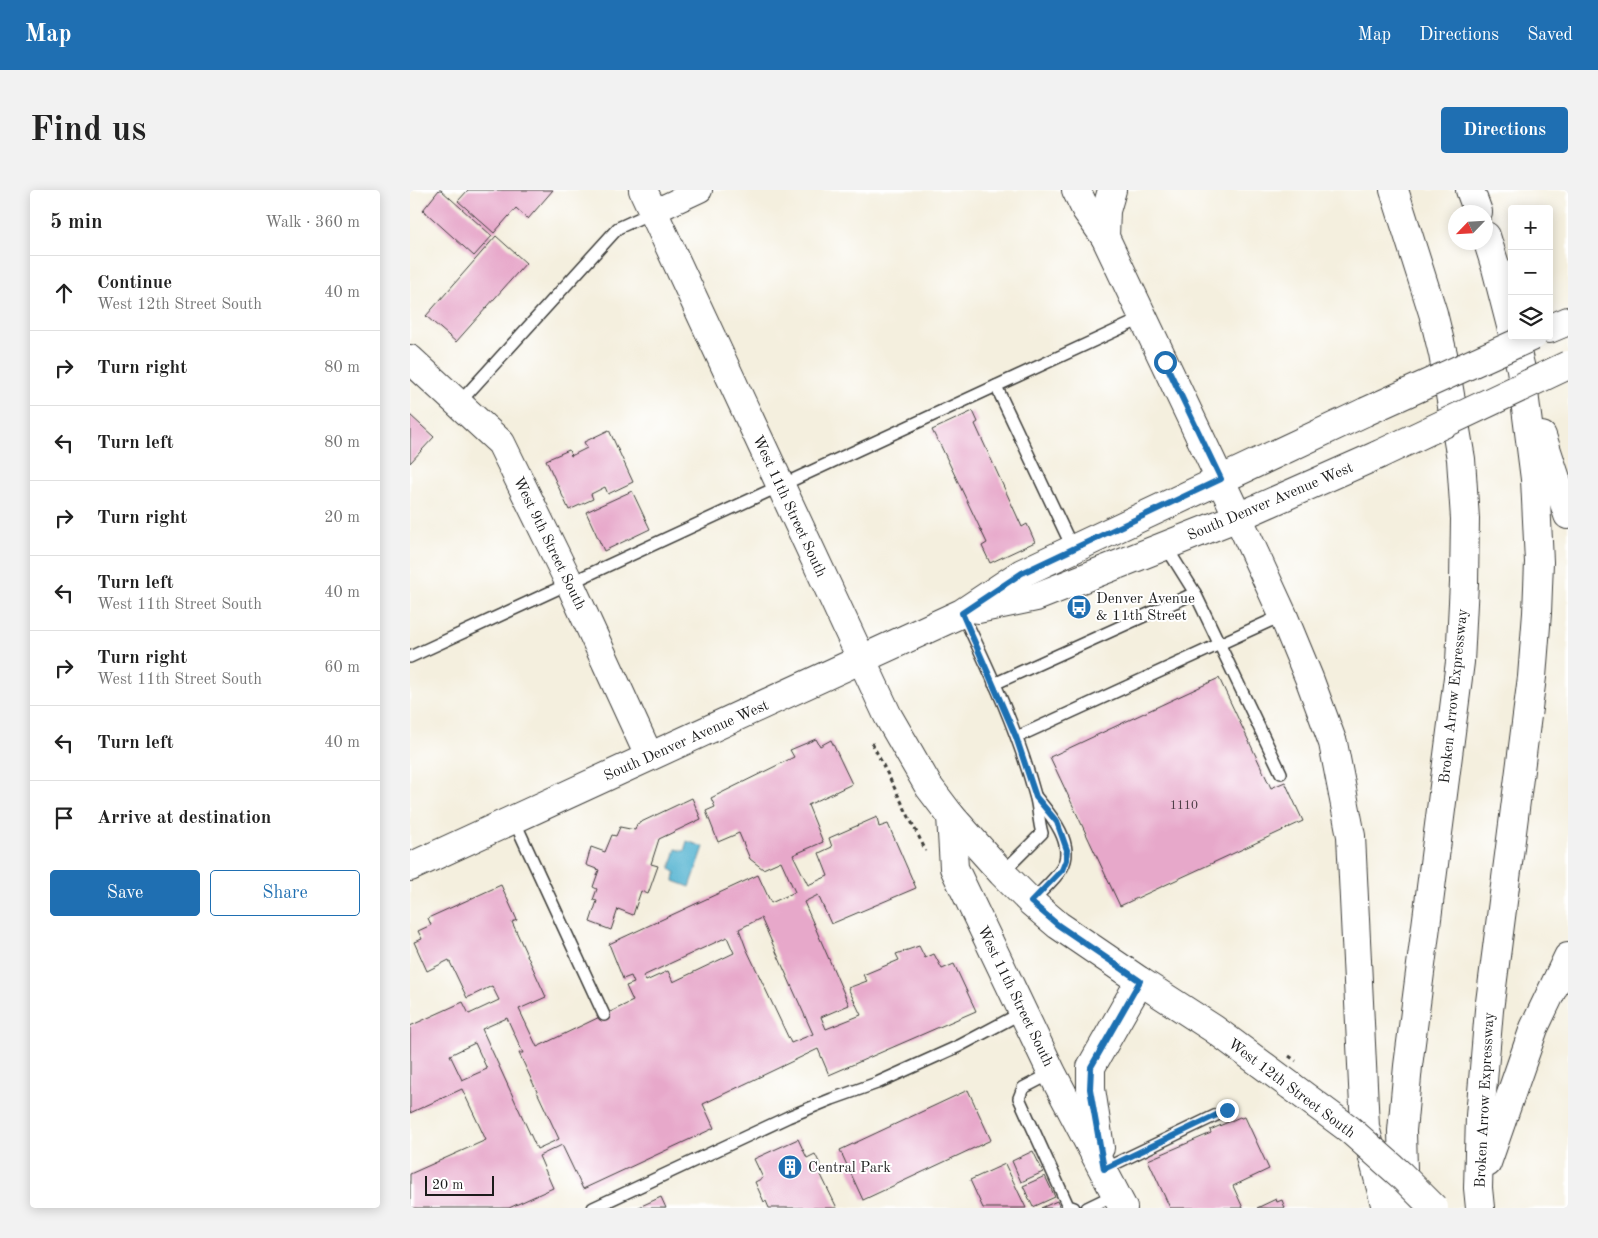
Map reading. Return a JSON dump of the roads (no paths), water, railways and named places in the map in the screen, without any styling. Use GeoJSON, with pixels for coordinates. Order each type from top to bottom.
{"type":"FeatureCollection","features":[{"type":"Feature","properties":{"kind":"main road"},"geometry":{"type":"LineString","coordinates":[[1076,190],[1086,210],[1105,237],[1221,479],[1283,615],[1309,678],[1332,743],[1351,836],[1365,1127],[1386,1208]]}},
{"type":"Feature","properties":{"kind":"main road"},"geometry":{"type":"LineString","coordinates":[[1105,237],[1106,211],[1112,190]]}},
{"type":"Feature","properties":{"kind":"main road","name":"Broken Arrow Expressway"},"geometry":{"type":"LineString","coordinates":[[1394,190],[1433,313],[1443,354],[1461,459],[1465,519],[1460,662],[1408,1066],[1402,1131],[1404,1208]]}},
{"type":"Feature","properties":{"kind":"main road"},"geometry":{"type":"LineString","coordinates":[[1470,190],[1475,205]]}},
{"type":"Feature","properties":{"kind":"main road","name":"West 11th Street South"},"geometry":{"type":"LineString","coordinates":[[648,201],[888,716],[929,787],[950,816],[1031,902],[1058,925],[1140,981],[1091,1067],[1090,1089],[1104,1169]]}},
{"type":"Feature","properties":{"kind":"main road"},"geometry":{"type":"LineString","coordinates":[[1490,250],[1508,314]]}},
{"type":"Feature","properties":{"kind":"main road"},"geometry":{"type":"LineString","coordinates":[[1553,327],[1568,321]]}},
{"type":"Feature","properties":{"kind":"main road","name":"Broken Arrow Expressway"},"geometry":{"type":"LineString","coordinates":[[1479,1198],[1480,1116],[1489,1010],[1532,677],[1537,613],[1538,562],[1535,479],[1521,369],[1514,340]]}},
{"type":"Feature","properties":{"kind":"main road","name":"South Denver Avenue West"},"geometry":{"type":"LineString","coordinates":[[410,866],[962,613],[1022,573],[1365,412],[1524,340]]}},
{"type":"Feature","properties":{"kind":"main road","name":"West 9th Street South"},"geometry":{"type":"LineString","coordinates":[[410,360],[501,443],[570,584],[649,756]]}},
{"type":"Feature","properties":{"kind":"main road","name":"South Denver Avenue West"},"geometry":{"type":"LineString","coordinates":[[962,613],[1036,596],[1238,517],[1378,455],[1568,365]]}},
{"type":"Feature","properties":{"kind":"main road"},"geometry":{"type":"LineString","coordinates":[[1521,369],[1568,515]]}},
{"type":"Feature","properties":{"kind":"main road","name":"West 11th Street South"},"geometry":{"type":"LineString","coordinates":[[950,816],[954,868],[1052,1073],[1104,1169],[1119,1201]]}},
{"type":"Feature","properties":{"kind":"main road"},"geometry":{"type":"LineString","coordinates":[[1479,1198],[1534,1028],[1568,957]]}},
{"type":"Feature","properties":{"kind":"main road","name":"West 12th Street South"},"geometry":{"type":"LineString","coordinates":[[1140,981],[1214,1028],[1349,1129],[1434,1208]]}},
{"type":"Feature","properties":{"kind":"street"},"geometry":{"type":"LineString","coordinates":[[648,201],[700,190]]}},
{"type":"Feature","properties":{"kind":"lane"},"geometry":{"type":"LineString","coordinates":[[458,404],[618,228],[648,201]]}},
{"type":"Feature","properties":{"kind":"lane"},"geometry":{"type":"LineString","coordinates":[[410,657],[1144,317]]}},
{"type":"Feature","properties":{"kind":"lane"},"geometry":{"type":"LineString","coordinates":[[996,386],[1072,549]]}},
{"type":"Feature","properties":{"kind":"lane"},"geometry":{"type":"LineString","coordinates":[[1165,545],[1195,592],[1281,773]]}},
{"type":"Feature","properties":{"kind":"lane"},"geometry":{"type":"LineString","coordinates":[[994,684],[1195,592]]}},
{"type":"Feature","properties":{"kind":"lane"},"geometry":{"type":"LineString","coordinates":[[962,613],[1016,737],[1036,797],[1038,822],[1042,833],[1002,873]]}},
{"type":"Feature","properties":{"kind":"lane"},"geometry":{"type":"LineString","coordinates":[[1016,737],[1283,615]]}},
{"type":"Feature","properties":{"kind":"lane"},"geometry":{"type":"LineString","coordinates":[[1031,902],[1062,870],[1067,850],[1057,822],[1036,797]]}},
{"type":"Feature","properties":{"kind":"lane"},"geometry":{"type":"LineString","coordinates":[[513,818],[604,1015]]}},
{"type":"Feature","properties":{"kind":"lane"},"geometry":{"type":"LineString","coordinates":[[592,1208],[788,1117],[877,1083],[950,1050],[1024,1012]]}},
{"type":"Feature","properties":{"kind":"lane"},"geometry":{"type":"LineString","coordinates":[[1052,1073],[1023,1088],[1019,1098],[1068,1206],[1074,1208]]}},
{"type":"Feature","properties":{"kind":"lane"},"geometry":{"type":"LineString","coordinates":[[1104,1169],[1227,1110]]}},
{"type":"Feature","properties":{"kind":"lane"},"geometry":{"type":"LineString","coordinates":[[1087,1208],[1119,1201]]}},
{"type":"Feature","properties":{"kind":"water"},"geometry":{"type":"Polygon","coordinates":[[[687,841],[704,847],[690,887],[674,881],[675,872],[670,869],[676,849],[684,851],[687,841]]]}},
{"type":"Feature","properties":{"kind":"place","name":"Denver Avenue & 11th Street"},"geometry":{"type":"Point","coordinates":[1079,607]}},
{"type":"Feature","properties":{"kind":"place","name":"Central Park"},"geometry":{"type":"Point","coordinates":[790,1167]}}]}
